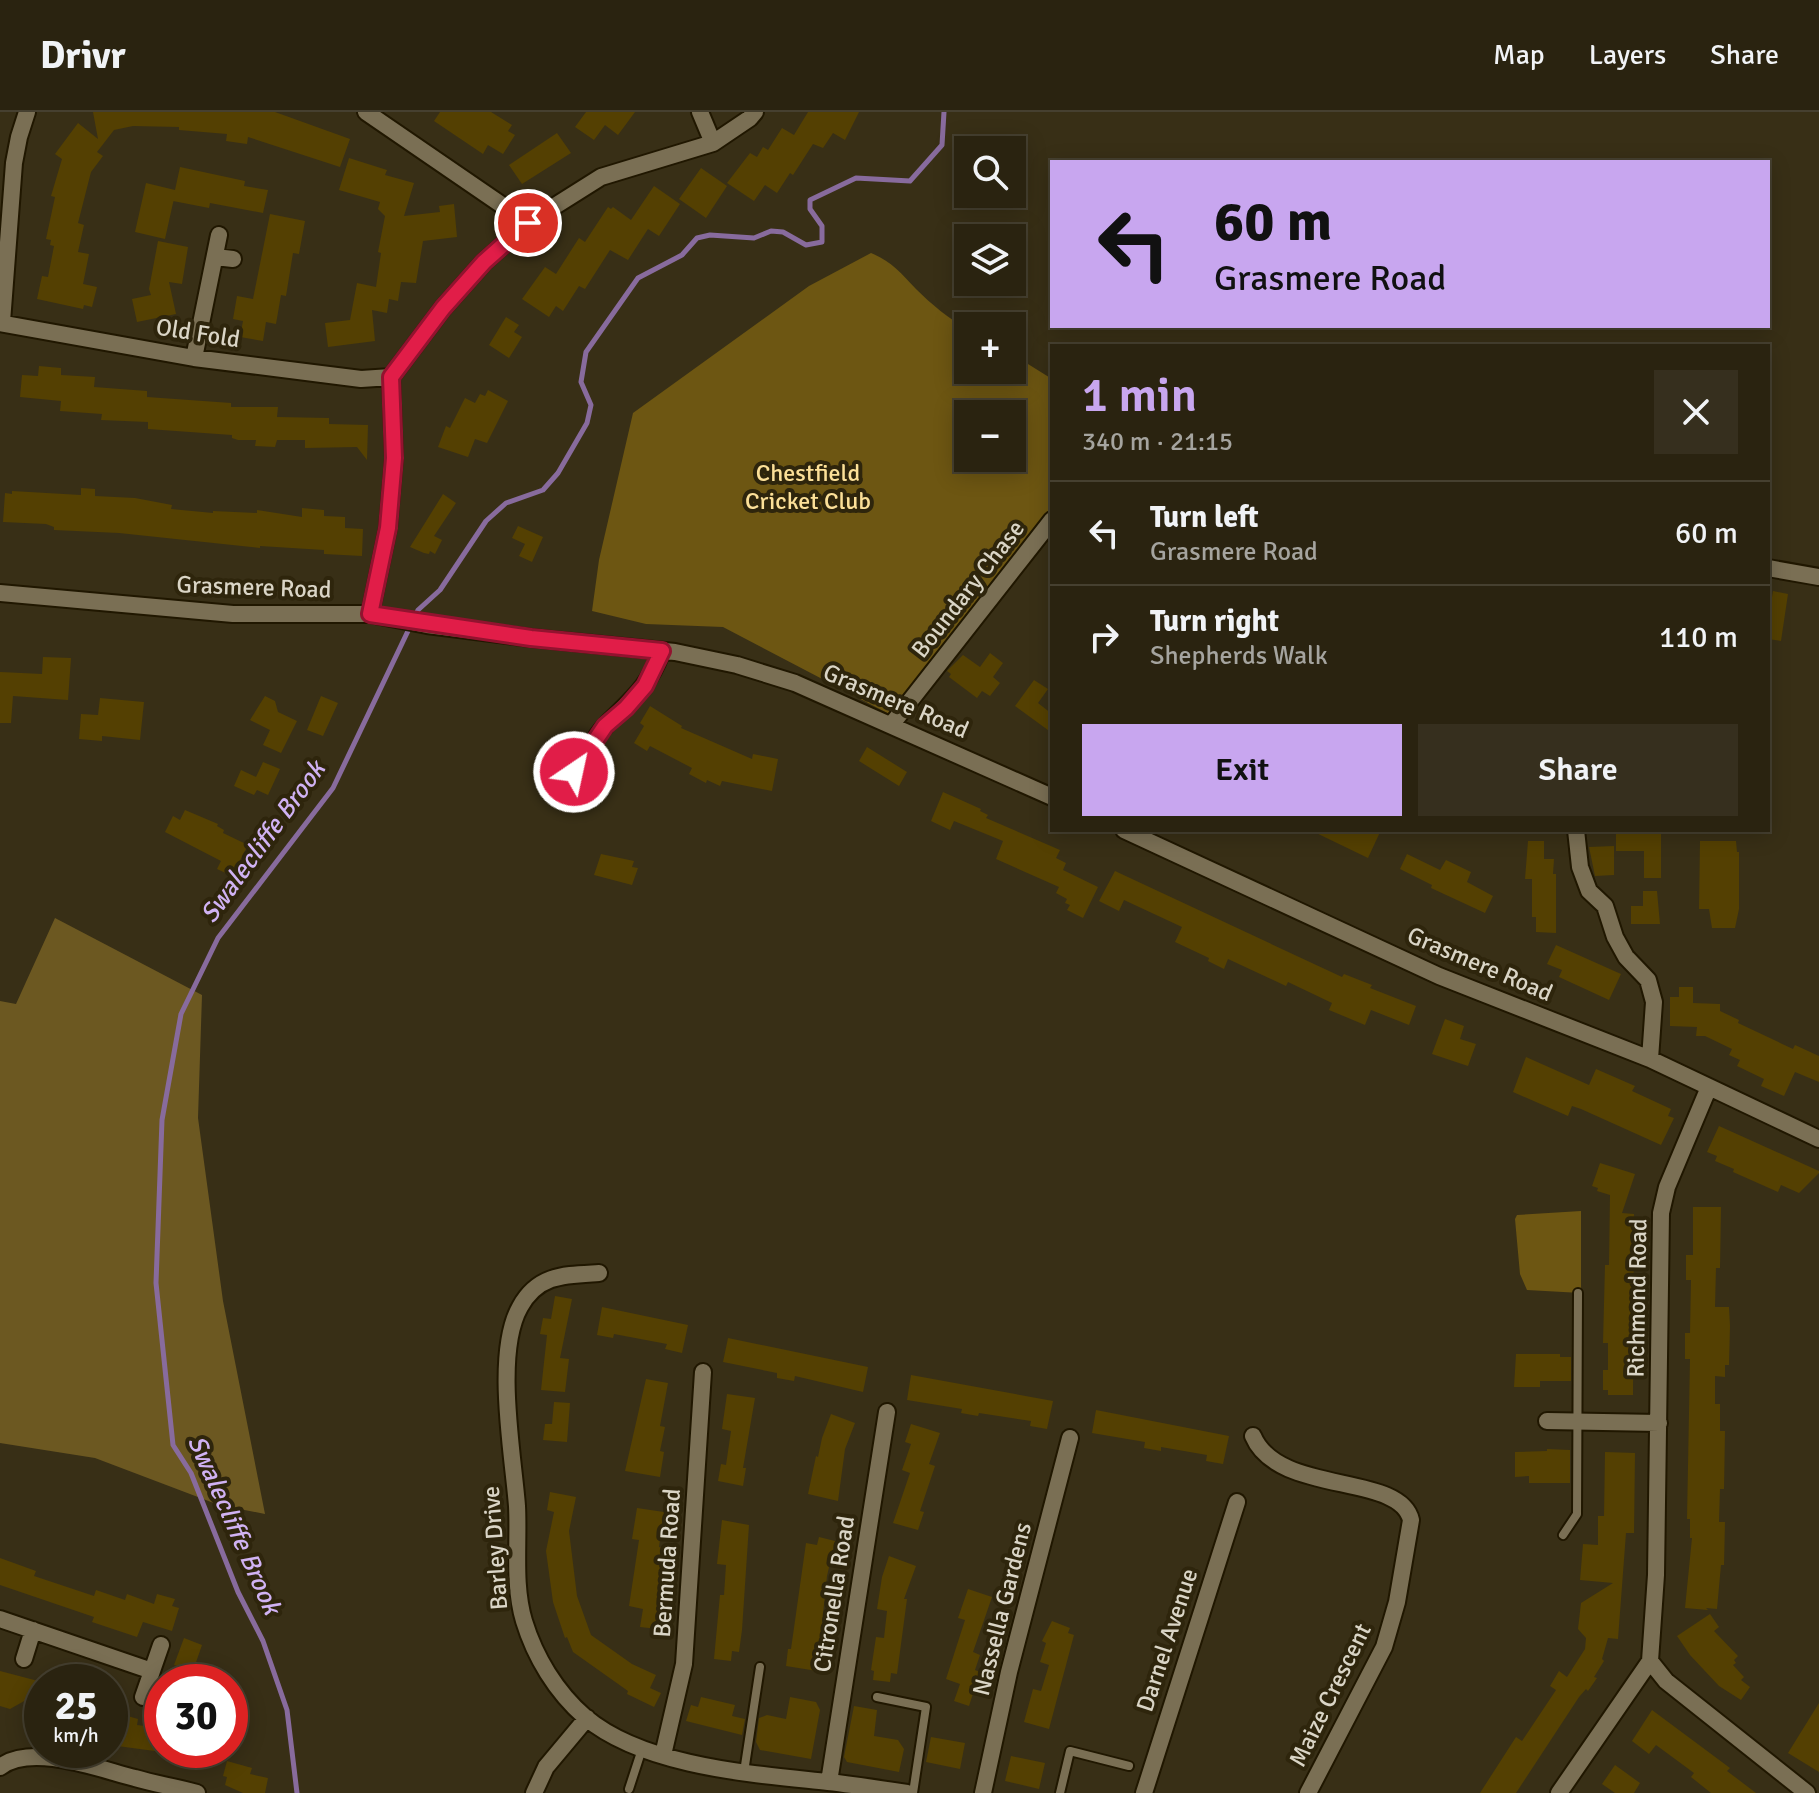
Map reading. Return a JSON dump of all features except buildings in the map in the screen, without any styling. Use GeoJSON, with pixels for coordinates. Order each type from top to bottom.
{"type":"FeatureCollection","features":[{"type":"Feature","properties":{"kind":"street"},"geometry":{"type":"LineString","coordinates":[[1,322],[14,163],[27,112]]}},
{"type":"Feature","properties":{"kind":"street"},"geometry":{"type":"LineString","coordinates":[[366,112],[528,223]]}},
{"type":"Feature","properties":{"kind":"street"},"geometry":{"type":"LineString","coordinates":[[700,112],[713,143]]}},
{"type":"Feature","properties":{"kind":"street"},"geometry":{"type":"LineString","coordinates":[[370,614],[388,528],[394,458],[391,377],[443,308],[484,262],[528,223],[601,177],[713,143],[755,112]]}},
{"type":"Feature","properties":{"kind":"street"},"geometry":{"type":"LineString","coordinates":[[194,358],[219,235]]}},
{"type":"Feature","properties":{"kind":"street"},"geometry":{"type":"LineString","coordinates":[[215,257],[233,259]]}},
{"type":"Feature","properties":{"kind":"street","name":"Old Fold"},"geometry":{"type":"LineString","coordinates":[[1,322],[194,358],[361,379],[391,377]]}},
{"type":"Feature","properties":{"kind":"street","name":"Boundary Chase"},"geometry":{"type":"LineString","coordinates":[[892,724],[1050,523]]}},
{"type":"Feature","properties":{"kind":"street"},"geometry":{"type":"LineString","coordinates":[[1770,568],[1819,577]]}},
{"type":"Feature","properties":{"kind":"street","name":"Grasmere Road"},"geometry":{"type":"LineString","coordinates":[[0,593],[233,614],[370,614],[427,625],[662,651],[737,665],[795,683],[1050,796]]}},
{"type":"Feature","properties":{"kind":"street"},"geometry":{"type":"LineString","coordinates":[[574,772],[605,726],[645,686],[662,651]]}},
{"type":"Feature","properties":{"kind":"street","name":"Grasmere Road"},"geometry":{"type":"LineString","coordinates":[[1132,832],[1439,976],[1650,1059],[1819,1139]]}},
{"type":"Feature","properties":{"kind":"street"},"geometry":{"type":"LineString","coordinates":[[1576,832],[1580,867],[1589,891],[1605,906],[1615,937],[1626,957],[1648,980],[1654,1002],[1650,1059]]}},
{"type":"Feature","properties":{"kind":"street","name":"Richmond Road"},"geometry":{"type":"LineString","coordinates":[[1650,1661],[1656,1575],[1661,1213],[1667,1187],[1709,1087]]}},
{"type":"Feature","properties":{"kind":"street","name":"Barley Drive"},"geometry":{"type":"LineString","coordinates":[[599,1273],[548,1278],[520,1308],[512,1333],[507,1381],[517,1508],[518,1595],[531,1640],[553,1680],[567,1700],[609,1735],[663,1755],[744,1772],[910,1793]]}},
{"type":"Feature","properties":{"kind":"street","name":"Bermuda Road"},"geometry":{"type":"LineString","coordinates":[[663,1755],[684,1664],[703,1372]]}},
{"type":"Feature","properties":{"kind":"street","name":"Citronella Road"},"geometry":{"type":"LineString","coordinates":[[829,1782],[887,1412]]}},
{"type":"Feature","properties":{"kind":"street"},"geometry":{"type":"LineString","coordinates":[[1547,1421],[1659,1423]]}},
{"type":"Feature","properties":{"kind":"street","name":"Maize Crescent"},"geometry":{"type":"LineString","coordinates":[[1253,1436],[1257,1445],[1277,1464],[1389,1497],[1409,1510],[1411,1520],[1397,1602],[1384,1647],[1308,1793]]}},
{"type":"Feature","properties":{"kind":"street","name":"Nassella Gardens"},"geometry":{"type":"LineString","coordinates":[[983,1793],[1009,1672],[1070,1438]]}},
{"type":"Feature","properties":{"kind":"street","name":"Darnel Avenue"},"geometry":{"type":"LineString","coordinates":[[1144,1793],[1237,1502]]}},
{"type":"Feature","properties":{"kind":"street"},"geometry":{"type":"LineString","coordinates":[[0,1619],[144,1668]]}},
{"type":"Feature","properties":{"kind":"street"},"geometry":{"type":"LineString","coordinates":[[24,1659],[33,1630]]}},
{"type":"Feature","properties":{"kind":"street"},"geometry":{"type":"LineString","coordinates":[[154,1664],[161,1645]]}},
{"type":"Feature","properties":{"kind":"street"},"geometry":{"type":"LineString","coordinates":[[1559,1793],[1650,1661],[1666,1681],[1807,1793]]}},
{"type":"Feature","properties":{"kind":"street"},"geometry":{"type":"LineString","coordinates":[[534,1793],[546,1767],[587,1718]]}},
{"type":"Feature","properties":{"kind":"street"},"geometry":{"type":"LineString","coordinates":[[0,1767],[18,1759],[39,1757],[77,1763],[197,1793]]}},
{"type":"Feature","properties":{"kind":"lane"},"geometry":{"type":"LineString","coordinates":[[1563,1535],[1577,1514],[1578,1293]]}},
{"type":"Feature","properties":{"kind":"lane"},"geometry":{"type":"LineString","coordinates":[[744,1772],[760,1667]]}},
{"type":"Feature","properties":{"kind":"lane"},"geometry":{"type":"LineString","coordinates":[[877,1697],[926,1707],[910,1793]]}},
{"type":"Feature","properties":{"kind":"lane"},"geometry":{"type":"LineString","coordinates":[[629,1789],[642,1748]]}},
{"type":"Feature","properties":{"kind":"lane"},"geometry":{"type":"LineString","coordinates":[[1060,1793],[1070,1751],[1129,1766]]}},
{"type":"Feature","properties":{"kind":"green space","name":"Chestfield Cricket Club"},"geometry":{"type":"Polygon","coordinates":[[[871,253],[890,264],[954,321],[954,384],[1026,384],[1026,363],[1050,378],[1050,523],[893,716],[723,627],[646,624],[592,611],[599,560],[633,413],[809,286],[871,253]]]}},
{"type":"Feature","properties":{"kind":"green space"},"geometry":{"type":"Polygon","coordinates":[[[1581,1211],[1581,1293],[1527,1290],[1520,1274],[1517,1215],[1581,1211]]]}},
{"type":"Feature","properties":{"kind":"shaded area"},"geometry":{"type":"Polygon","coordinates":[[[55,918],[202,995],[198,1118],[223,1301],[265,1514],[219,1505],[95,1458],[0,1443],[0,1001],[16,1004],[55,918]]]}},
{"type":"Feature","properties":{"kind":"waterway","name":"Swalecliffe Brook"},"geometry":{"type":"LineString","coordinates":[[297,1793],[287,1710],[263,1641],[238,1592],[191,1473],[173,1445],[156,1283],[162,1120],[181,1014],[218,938],[333,788],[418,610],[440,590],[486,521],[506,503],[543,490],[558,473],[587,423],[591,405],[581,382],[586,352],[638,278],[682,255],[697,238],[710,235],[754,238],[771,231],[783,232],[806,245],[822,242],[822,226],[810,209],[810,200],[856,178],[910,181],[942,145],[944,112]]}},
{"type":"Feature","properties":{"kind":"route"},"geometry":{"type":"LineString","coordinates":[[528,223],[484,262],[443,308],[391,377],[394,458],[388,528],[370,614],[427,625],[662,651],[645,686],[605,726],[574,772]]}}]}
